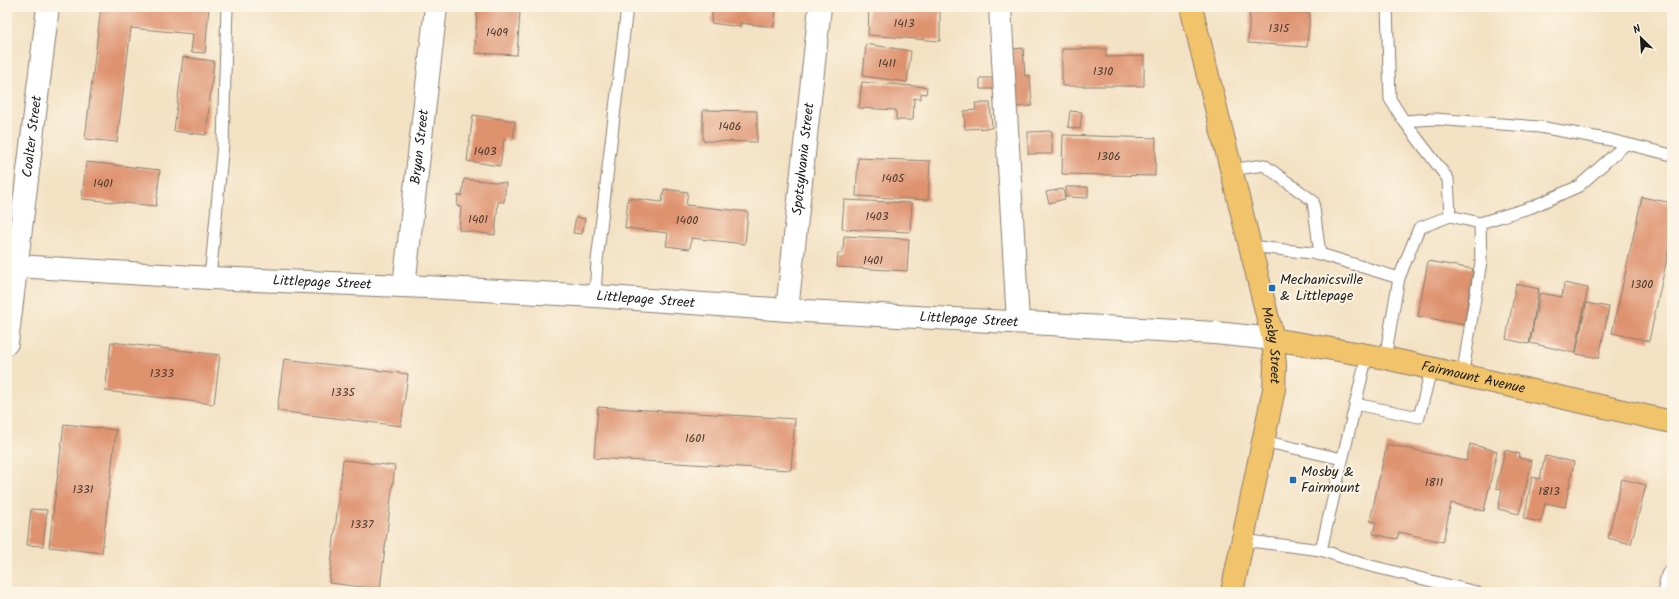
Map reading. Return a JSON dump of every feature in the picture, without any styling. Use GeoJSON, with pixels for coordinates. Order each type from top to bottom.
{"type":"FeatureCollection","features":[{"type":"Feature","properties":{"kind":"main road","name":"Mosby Street"},"geometry":{"type":"LineString","coordinates":[[1190,7],[1273,339],[1275,366],[1274,389],[1232,592]]}},
{"type":"Feature","properties":{"kind":"main road","name":"Fairmount Avenue"},"geometry":{"type":"LineString","coordinates":[[1273,339],[1376,357],[1672,422]]}},
{"type":"Feature","properties":{"kind":"street","name":"Coalter Street"},"geometry":{"type":"LineString","coordinates":[[7,344],[12,264],[48,7]]}},
{"type":"Feature","properties":{"kind":"street","name":"Bryan Street"},"geometry":{"type":"LineString","coordinates":[[404,286],[436,7]]}},
{"type":"Feature","properties":{"kind":"street","name":"Spotsylvania Street"},"geometry":{"type":"LineString","coordinates":[[788,310],[820,7]]}},
{"type":"Feature","properties":{"kind":"street"},"geometry":{"type":"LineString","coordinates":[[1000,7],[1018,322]]}},
{"type":"Feature","properties":{"kind":"street","name":"Littlepage Street"},"geometry":{"type":"LineString","coordinates":[[12,264],[210,278],[595,296],[788,310],[1215,333],[1273,339]]}},
{"type":"Feature","properties":{"kind":"street"},"geometry":{"type":"LineString","coordinates":[[1669,592],[1672,577]]}},
{"type":"Feature","properties":{"kind":"lane"},"geometry":{"type":"LineString","coordinates":[[210,278],[223,144],[227,7]]}},
{"type":"Feature","properties":{"kind":"lane"},"geometry":{"type":"LineString","coordinates":[[595,296],[597,261],[627,7]]}},
{"type":"Feature","properties":{"kind":"lane"},"geometry":{"type":"LineString","coordinates":[[1387,7],[1390,99],[1448,179],[1450,216]]}},
{"type":"Feature","properties":{"kind":"lane"},"geometry":{"type":"LineString","coordinates":[[1404,120],[1434,119],[1540,127],[1626,144],[1672,156]]}},
{"type":"Feature","properties":{"kind":"lane"},"geometry":{"type":"LineString","coordinates":[[1321,550],[1355,404],[1376,357],[1399,278],[1419,228],[1450,216],[1480,223],[1532,207],[1579,186],[1626,144]]}},
{"type":"Feature","properties":{"kind":"lane"},"geometry":{"type":"LineString","coordinates":[[1230,170],[1264,165],[1313,201],[1320,254]]}},
{"type":"Feature","properties":{"kind":"lane"},"geometry":{"type":"LineString","coordinates":[[1462,377],[1481,262],[1480,223]]}},
{"type":"Feature","properties":{"kind":"lane"},"geometry":{"type":"LineString","coordinates":[[1250,246],[1320,254],[1399,278]]}},
{"type":"Feature","properties":{"kind":"lane"},"geometry":{"type":"LineString","coordinates":[[1355,404],[1419,417],[1431,370]]}},
{"type":"Feature","properties":{"kind":"lane"},"geometry":{"type":"LineString","coordinates":[[1263,441],[1342,459]]}},
{"type":"Feature","properties":{"kind":"lane"},"geometry":{"type":"LineString","coordinates":[[1242,540],[1321,550],[1359,564],[1445,588],[1476,592]]}},
{"type":"Feature","properties":{"kind":"building"},"geometry":{"type":"Polygon","coordinates":[[[101,7],[209,7],[205,53],[191,52],[193,34],[131,28],[117,142],[85,139],[101,7]]]}},
{"type":"Feature","properties":{"kind":"building"},"geometry":{"type":"Polygon","coordinates":[[[713,7],[776,7],[774,27],[740,23],[740,27],[711,23],[713,7]]]}},
{"type":"Feature","properties":{"kind":"building"},"geometry":{"type":"Polygon","coordinates":[[[869,7],[900,7],[940,10],[940,41],[868,35],[869,7]]]}},
{"type":"Feature","properties":{"kind":"building"},"geometry":{"type":"Polygon","coordinates":[[[477,9],[520,11],[517,55],[475,53],[477,9]]]}},
{"type":"Feature","properties":{"kind":"building"},"geometry":{"type":"Polygon","coordinates":[[[1250,9],[1310,13],[1307,47],[1248,43],[1250,9]]]}},
{"type":"Feature","properties":{"kind":"building"},"geometry":{"type":"Polygon","coordinates":[[[866,44],[911,51],[907,82],[863,76],[866,44]]]}},
{"type":"Feature","properties":{"kind":"building"},"geometry":{"type":"Polygon","coordinates":[[[1023,48],[1025,76],[1030,75],[1032,106],[1015,107],[1011,49],[1023,48]]]}},
{"type":"Feature","properties":{"kind":"building"},"geometry":{"type":"Polygon","coordinates":[[[1062,49],[1106,49],[1106,57],[1144,56],[1144,86],[1062,86],[1062,49]]]}},
{"type":"Feature","properties":{"kind":"building"},"geometry":{"type":"Polygon","coordinates":[[[183,57],[214,61],[206,135],[174,131],[183,57]]]}},
{"type":"Feature","properties":{"kind":"building"},"geometry":{"type":"Polygon","coordinates":[[[980,78],[994,78],[994,89],[980,89],[980,78]]]}},
{"type":"Feature","properties":{"kind":"building"},"geometry":{"type":"Polygon","coordinates":[[[862,82],[927,87],[926,94],[921,93],[921,99],[914,98],[913,120],[896,120],[896,110],[859,108],[862,82]]]}},
{"type":"Feature","properties":{"kind":"building"},"geometry":{"type":"Polygon","coordinates":[[[975,103],[990,103],[992,128],[965,129],[964,111],[976,110],[975,103]]]}},
{"type":"Feature","properties":{"kind":"building"},"geometry":{"type":"Polygon","coordinates":[[[703,110],[757,111],[757,142],[703,141],[703,110]]]}},
{"type":"Feature","properties":{"kind":"building"},"geometry":{"type":"Polygon","coordinates":[[[1070,111],[1082,112],[1080,129],[1068,127],[1070,111]]]}},
{"type":"Feature","properties":{"kind":"building"},"geometry":{"type":"Polygon","coordinates":[[[473,115],[515,121],[513,140],[504,139],[500,166],[467,161],[473,115]]]}},
{"type":"Feature","properties":{"kind":"building"},"geometry":{"type":"Polygon","coordinates":[[[1052,131],[1052,154],[1028,154],[1028,132],[1052,131]]]}},
{"type":"Feature","properties":{"kind":"building"},"geometry":{"type":"Polygon","coordinates":[[[1063,135],[1156,138],[1155,176],[1062,174],[1063,135]]]}},
{"type":"Feature","properties":{"kind":"building"},"geometry":{"type":"Polygon","coordinates":[[[858,158],[930,161],[928,200],[856,196],[858,158]]]}},
{"type":"Feature","properties":{"kind":"building"},"geometry":{"type":"Polygon","coordinates":[[[86,162],[160,170],[156,206],[82,199],[86,162]]]}},
{"type":"Feature","properties":{"kind":"building"},"geometry":{"type":"Polygon","coordinates":[[[464,179],[506,183],[504,202],[498,202],[495,235],[459,230],[461,207],[457,206],[458,195],[462,196],[464,179]]]}},
{"type":"Feature","properties":{"kind":"building"},"geometry":{"type":"Polygon","coordinates":[[[1066,187],[1088,187],[1088,198],[1066,197],[1066,187]]]}},
{"type":"Feature","properties":{"kind":"building"},"geometry":{"type":"Polygon","coordinates":[[[664,189],[688,192],[686,205],[748,212],[745,244],[691,238],[690,249],[666,246],[668,233],[625,228],[628,198],[662,202],[664,189]]]}},
{"type":"Feature","properties":{"kind":"building"},"geometry":{"type":"Polygon","coordinates":[[[1063,189],[1065,199],[1049,203],[1046,192],[1063,189]]]}},
{"type":"Feature","properties":{"kind":"building"},"geometry":{"type":"Polygon","coordinates":[[[1642,197],[1672,203],[1672,235],[1649,341],[1612,333],[1642,197]]]}},
{"type":"Feature","properties":{"kind":"building"},"geometry":{"type":"Polygon","coordinates":[[[844,200],[912,203],[910,232],[842,229],[844,200]]]}},
{"type":"Feature","properties":{"kind":"building"},"geometry":{"type":"Polygon","coordinates":[[[576,217],[585,219],[582,234],[573,233],[576,217]]]}},
{"type":"Feature","properties":{"kind":"building"},"geometry":{"type":"Polygon","coordinates":[[[844,236],[909,239],[907,271],[837,267],[838,253],[843,253],[844,236]]]}},
{"type":"Feature","properties":{"kind":"building"},"geometry":{"type":"Polygon","coordinates":[[[1428,261],[1473,269],[1464,325],[1418,316],[1428,261]]]}},
{"type":"Feature","properties":{"kind":"building"},"geometry":{"type":"Polygon","coordinates":[[[1564,283],[1588,288],[1575,353],[1530,343],[1540,293],[1562,297],[1564,283]]]}},
{"type":"Feature","properties":{"kind":"building"},"geometry":{"type":"Polygon","coordinates":[[[1516,284],[1539,289],[1529,344],[1506,339],[1516,284]]]}},
{"type":"Feature","properties":{"kind":"building"},"geometry":{"type":"Polygon","coordinates":[[[1586,303],[1609,307],[1599,358],[1576,354],[1586,303]]]}},
{"type":"Feature","properties":{"kind":"building"},"geometry":{"type":"Polygon","coordinates":[[[111,342],[220,355],[214,404],[105,391],[111,342]]]}},
{"type":"Feature","properties":{"kind":"building"},"geometry":{"type":"Polygon","coordinates":[[[284,359],[408,374],[401,426],[277,411],[284,359]]]}},
{"type":"Feature","properties":{"kind":"building"},"geometry":{"type":"Polygon","coordinates":[[[598,407],[795,419],[791,470],[594,458],[598,407]]]}},
{"type":"Feature","properties":{"kind":"building"},"geometry":{"type":"Polygon","coordinates":[[[64,424],[116,430],[102,553],[49,547],[64,424]]]}},
{"type":"Feature","properties":{"kind":"building"},"geometry":{"type":"Polygon","coordinates":[[[1387,444],[1466,461],[1470,444],[1497,451],[1484,511],[1451,503],[1443,542],[1399,532],[1397,539],[1373,534],[1376,522],[1370,521],[1387,444]]]}},
{"type":"Feature","properties":{"kind":"building"},"geometry":{"type":"Polygon","coordinates":[[[1505,450],[1520,454],[1519,458],[1532,461],[1519,514],[1498,509],[1502,489],[1496,488],[1505,450]]]}},
{"type":"Feature","properties":{"kind":"building"},"geometry":{"type":"Polygon","coordinates":[[[1545,456],[1574,462],[1565,507],[1545,503],[1541,522],[1524,519],[1532,477],[1540,479],[1545,456]]]}},
{"type":"Feature","properties":{"kind":"building"},"geometry":{"type":"Polygon","coordinates":[[[343,460],[395,466],[380,589],[329,583],[343,460]]]}},
{"type":"Feature","properties":{"kind":"building"},"geometry":{"type":"Polygon","coordinates":[[[1622,479],[1646,485],[1631,544],[1608,538],[1622,479]]]}},
{"type":"Feature","properties":{"kind":"building"},"geometry":{"type":"Polygon","coordinates":[[[31,509],[47,510],[43,546],[27,545],[31,509]]]}},
{"type":"Feature","properties":{"kind":"place","name":"Mechanicsville & Littlepage"},"geometry":{"type":"Point","coordinates":[1272,288]}},
{"type":"Feature","properties":{"kind":"place","name":"Mosby & Fairmount"},"geometry":{"type":"Point","coordinates":[1293,480]}}]}
